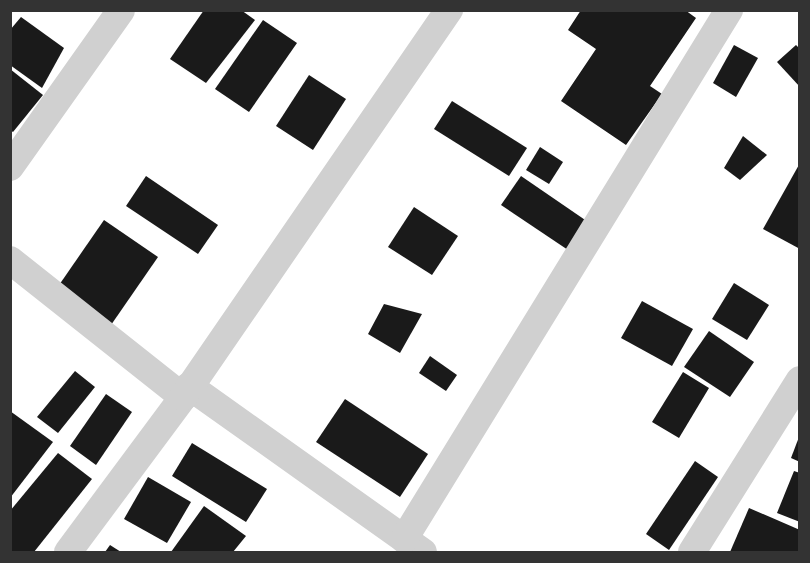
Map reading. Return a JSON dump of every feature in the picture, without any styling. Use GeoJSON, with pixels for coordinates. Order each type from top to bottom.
{"type":"FeatureCollection","features":[{"type":"Feature","properties":{"kind":"street"},"geometry":{"type":"LineString","coordinates":[[10,167],[121,10]]}},
{"type":"Feature","properties":{"kind":"street"},"geometry":{"type":"LineString","coordinates":[[68,552],[186,391],[449,10]]}},
{"type":"Feature","properties":{"kind":"street"},"geometry":{"type":"LineString","coordinates":[[10,260],[186,391],[414,546],[729,10]]}},
{"type":"Feature","properties":{"kind":"street"},"geometry":{"type":"LineString","coordinates":[[692,552],[800,380]]}},
{"type":"Feature","properties":{"kind":"building"},"geometry":{"type":"Polygon","coordinates":[[[204,10],[241,10],[255,20],[206,83],[170,59],[204,10]]]}},
{"type":"Feature","properties":{"kind":"building"},"geometry":{"type":"Polygon","coordinates":[[[581,10],[685,10],[696,18],[650,86],[662,94],[626,145],[561,101],[596,49],[568,30],[581,10]]]}},
{"type":"Feature","properties":{"kind":"building"},"geometry":{"type":"Polygon","coordinates":[[[21,17],[64,48],[42,88],[10,65],[10,30],[21,17]]]}},
{"type":"Feature","properties":{"kind":"building"},"geometry":{"type":"Polygon","coordinates":[[[263,20],[297,43],[249,112],[215,89],[263,20]]]}},
{"type":"Feature","properties":{"kind":"building"},"geometry":{"type":"Polygon","coordinates":[[[734,45],[758,58],[736,97],[713,83],[734,45]]]}},
{"type":"Feature","properties":{"kind":"building"},"geometry":{"type":"Polygon","coordinates":[[[796,45],[800,49],[800,87],[777,62],[796,45]]]}},
{"type":"Feature","properties":{"kind":"building"},"geometry":{"type":"Polygon","coordinates":[[[10,69],[43,95],[13,132],[10,130],[10,69]]]}},
{"type":"Feature","properties":{"kind":"building"},"geometry":{"type":"Polygon","coordinates":[[[309,75],[346,99],[313,150],[276,126],[309,75]]]}},
{"type":"Feature","properties":{"kind":"building"},"geometry":{"type":"Polygon","coordinates":[[[452,101],[527,148],[509,176],[434,129],[452,101]]]}},
{"type":"Feature","properties":{"kind":"building"},"geometry":{"type":"Polygon","coordinates":[[[743,136],[767,155],[740,180],[724,168],[743,136]]]}},
{"type":"Feature","properties":{"kind":"building"},"geometry":{"type":"Polygon","coordinates":[[[540,147],[563,162],[549,184],[526,170],[540,147]]]}},
{"type":"Feature","properties":{"kind":"building"},"geometry":{"type":"Polygon","coordinates":[[[800,163],[800,249],[763,229],[800,163]]]}},
{"type":"Feature","properties":{"kind":"building"},"geometry":{"type":"Polygon","coordinates":[[[146,176],[218,225],[198,254],[126,206],[146,176]]]}},
{"type":"Feature","properties":{"kind":"building"},"geometry":{"type":"Polygon","coordinates":[[[521,176],[591,224],[571,252],[501,205],[521,176]]]}},
{"type":"Feature","properties":{"kind":"building"},"geometry":{"type":"Polygon","coordinates":[[[414,207],[458,236],[432,275],[388,247],[414,207]]]}},
{"type":"Feature","properties":{"kind":"building"},"geometry":{"type":"Polygon","coordinates":[[[104,220],[158,257],[111,325],[57,288],[104,220]]]}},
{"type":"Feature","properties":{"kind":"building"},"geometry":{"type":"Polygon","coordinates":[[[734,283],[769,305],[747,340],[712,319],[734,283]]]}},
{"type":"Feature","properties":{"kind":"building"},"geometry":{"type":"Polygon","coordinates":[[[642,301],[693,329],[672,366],[621,338],[642,301]]]}},
{"type":"Feature","properties":{"kind":"building"},"geometry":{"type":"Polygon","coordinates":[[[384,304],[422,314],[400,353],[368,334],[384,304]]]}},
{"type":"Feature","properties":{"kind":"building"},"geometry":{"type":"Polygon","coordinates":[[[709,331],[754,362],[730,397],[684,367],[709,331]]]}},
{"type":"Feature","properties":{"kind":"building"},"geometry":{"type":"Polygon","coordinates":[[[430,356],[457,375],[446,391],[419,373],[430,356]]]}},
{"type":"Feature","properties":{"kind":"building"},"geometry":{"type":"Polygon","coordinates":[[[75,371],[95,387],[58,433],[37,417],[75,371]]]}},
{"type":"Feature","properties":{"kind":"building"},"geometry":{"type":"Polygon","coordinates":[[[683,372],[709,388],[679,438],[652,422],[683,372]]]}},
{"type":"Feature","properties":{"kind":"building"},"geometry":{"type":"Polygon","coordinates":[[[106,394],[132,412],[96,465],[70,446],[106,394]]]}},
{"type":"Feature","properties":{"kind":"building"},"geometry":{"type":"Polygon","coordinates":[[[345,399],[428,454],[400,497],[316,442],[345,399]]]}},
{"type":"Feature","properties":{"kind":"building"},"geometry":{"type":"Polygon","coordinates":[[[10,411],[53,442],[10,498],[10,411]]]}},
{"type":"Feature","properties":{"kind":"building"},"geometry":{"type":"Polygon","coordinates":[[[800,437],[800,462],[791,458],[800,437]]]}},
{"type":"Feature","properties":{"kind":"building"},"geometry":{"type":"Polygon","coordinates":[[[192,443],[267,489],[246,522],[172,476],[192,443]]]}},
{"type":"Feature","properties":{"kind":"building"},"geometry":{"type":"Polygon","coordinates":[[[58,453],[92,479],[34,552],[10,552],[10,511],[58,453]]]}},
{"type":"Feature","properties":{"kind":"building"},"geometry":{"type":"Polygon","coordinates":[[[695,461],[718,477],[669,550],[646,534],[695,461]]]}},
{"type":"Feature","properties":{"kind":"building"},"geometry":{"type":"Polygon","coordinates":[[[794,471],[800,473],[800,522],[777,513],[794,471]]]}},
{"type":"Feature","properties":{"kind":"building"},"geometry":{"type":"Polygon","coordinates":[[[148,477],[191,502],[167,543],[124,519],[148,477]]]}},
{"type":"Feature","properties":{"kind":"building"},"geometry":{"type":"Polygon","coordinates":[[[204,506],[246,536],[233,552],[171,552],[204,506]]]}},
{"type":"Feature","properties":{"kind":"building"},"geometry":{"type":"Polygon","coordinates":[[[749,508],[800,530],[800,552],[730,552],[749,508]]]}},
{"type":"Feature","properties":{"kind":"building"},"geometry":{"type":"Polygon","coordinates":[[[110,545],[121,552],[105,552],[110,545]]]}}]}
